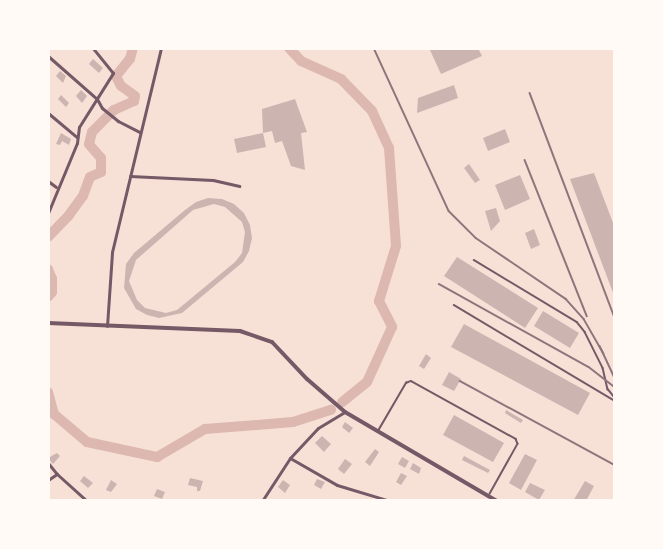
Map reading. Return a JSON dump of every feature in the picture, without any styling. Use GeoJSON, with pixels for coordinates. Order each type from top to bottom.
{"type":"FeatureCollection","features":[{"type":"Feature","properties":{"kind":"street"},"geometry":{"type":"LineString","coordinates":[[48,213],[56,197],[56,188],[79,127],[113,73],[93,48]]}},
{"type":"Feature","properties":{"kind":"street"},"geometry":{"type":"LineString","coordinates":[[107,326],[111,252],[161,48]]}},
{"type":"Feature","properties":{"kind":"street"},"geometry":{"type":"LineString","coordinates":[[48,56],[97,99],[102,108],[118,121],[140,132]]}},
{"type":"Feature","properties":{"kind":"street"},"geometry":{"type":"LineString","coordinates":[[48,113],[77,137]]}},
{"type":"Feature","properties":{"kind":"street"},"geometry":{"type":"LineString","coordinates":[[130,176],[202,179],[239,186]]}},
{"type":"Feature","properties":{"kind":"street"},"geometry":{"type":"LineString","coordinates":[[48,181],[56,188]]}},
{"type":"Feature","properties":{"kind":"street"},"geometry":{"type":"LineString","coordinates":[[48,323],[240,331],[272,342],[307,379],[345,412],[496,501]]}},
{"type":"Feature","properties":{"kind":"street"},"geometry":{"type":"LineString","coordinates":[[269,501],[263,500],[290,458],[318,429],[345,412]]}},
{"type":"Feature","properties":{"kind":"street"},"geometry":{"type":"LineString","coordinates":[[290,458],[337,485],[390,501]]}},
{"type":"Feature","properties":{"kind":"street"},"geometry":{"type":"LineString","coordinates":[[48,463],[87,501]]}},
{"type":"Feature","properties":{"kind":"street"},"geometry":{"type":"LineString","coordinates":[[48,480],[57,474]]}},
{"type":"Feature","properties":{"kind":"lane"},"geometry":{"type":"LineString","coordinates":[[474,260],[577,322],[585,332],[603,368],[608,389],[615,400]]}},
{"type":"Feature","properties":{"kind":"lane"},"geometry":{"type":"LineString","coordinates":[[453,305],[615,400]]}},
{"type":"Feature","properties":{"kind":"lane"},"geometry":{"type":"LineString","coordinates":[[378,431],[406,383],[411,381],[516,439],[518,444],[489,496]]}},
{"type":"Feature","properties":{"kind":"building"},"geometry":{"type":"Polygon","coordinates":[[[429,48],[478,48],[482,56],[441,74],[429,48]]]}},
{"type":"Feature","properties":{"kind":"building"},"geometry":{"type":"Polygon","coordinates":[[[93,59],[103,68],[99,73],[89,64],[93,59]]]}},
{"type":"Feature","properties":{"kind":"building"},"geometry":{"type":"Polygon","coordinates":[[[60,71],[66,76],[63,83],[56,76],[60,71]]]}},
{"type":"Feature","properties":{"kind":"building"},"geometry":{"type":"Polygon","coordinates":[[[454,85],[458,98],[417,113],[418,98],[454,85]]]}},
{"type":"Feature","properties":{"kind":"building"},"geometry":{"type":"Polygon","coordinates":[[[81,90],[87,96],[82,103],[76,96],[81,90]]]}},
{"type":"Feature","properties":{"kind":"building"},"geometry":{"type":"Polygon","coordinates":[[[61,95],[69,103],[66,107],[58,99],[61,95]]]}},
{"type":"Feature","properties":{"kind":"building"},"geometry":{"type":"Polygon","coordinates":[[[295,99],[307,132],[301,133],[305,170],[291,166],[282,141],[275,143],[272,131],[263,133],[262,109],[295,99]]]}},
{"type":"Feature","properties":{"kind":"building"},"geometry":{"type":"Polygon","coordinates":[[[505,129],[510,142],[488,151],[483,138],[505,129]]]}},
{"type":"Feature","properties":{"kind":"building"},"geometry":{"type":"Polygon","coordinates":[[[61,133],[71,139],[69,145],[62,141],[60,145],[56,144],[61,133]]]}},
{"type":"Feature","properties":{"kind":"building"},"geometry":{"type":"Polygon","coordinates":[[[263,133],[266,147],[237,153],[234,139],[263,133]]]}},
{"type":"Feature","properties":{"kind":"building"},"geometry":{"type":"Polygon","coordinates":[[[469,164],[480,180],[475,183],[464,168],[469,164]]]}},
{"type":"Feature","properties":{"kind":"building"},"geometry":{"type":"Polygon","coordinates":[[[594,173],[615,228],[615,298],[570,179],[594,173]]]}},
{"type":"Feature","properties":{"kind":"building"},"geometry":{"type":"Polygon","coordinates":[[[520,175],[530,199],[505,210],[495,185],[520,175]]]}},
{"type":"Feature","properties":{"kind":"building"},"geometry":{"type":"Polygon","coordinates":[[[208,198],[222,199],[234,204],[244,213],[250,225],[252,238],[249,251],[243,262],[182,313],[159,318],[147,315],[136,309],[124,288],[126,264],[134,253],[196,202],[208,198]],[[214,204],[193,210],[136,260],[129,281],[137,300],[145,308],[166,313],[177,310],[235,262],[242,253],[245,232],[242,222],[225,207],[214,204]]]}},
{"type":"Feature","properties":{"kind":"building"},"geometry":{"type":"Polygon","coordinates":[[[496,208],[500,221],[491,231],[485,211],[496,208]]]}},
{"type":"Feature","properties":{"kind":"building"},"geometry":{"type":"Polygon","coordinates":[[[534,229],[540,245],[531,249],[525,233],[534,229]]]}},
{"type":"Feature","properties":{"kind":"building"},"geometry":{"type":"Polygon","coordinates":[[[457,257],[538,308],[525,328],[444,276],[457,257]]]}},
{"type":"Feature","properties":{"kind":"building"},"geometry":{"type":"Polygon","coordinates":[[[543,311],[579,333],[570,348],[534,326],[543,311]]]}},
{"type":"Feature","properties":{"kind":"building"},"geometry":{"type":"Polygon","coordinates":[[[464,324],[590,393],[578,415],[451,347],[464,324]]]}},
{"type":"Feature","properties":{"kind":"building"},"geometry":{"type":"Polygon","coordinates":[[[426,354],[431,358],[424,369],[419,366],[426,354]]]}},
{"type":"Feature","properties":{"kind":"building"},"geometry":{"type":"Polygon","coordinates":[[[449,372],[461,379],[454,391],[442,385],[449,372]]]}},
{"type":"Feature","properties":{"kind":"building"},"geometry":{"type":"Polygon","coordinates":[[[506,410],[523,420],[521,423],[505,413],[506,410]]]}},
{"type":"Feature","properties":{"kind":"building"},"geometry":{"type":"Polygon","coordinates":[[[454,415],[504,443],[493,462],[443,435],[454,415]]]}},
{"type":"Feature","properties":{"kind":"building"},"geometry":{"type":"Polygon","coordinates":[[[345,422],[353,428],[349,433],[342,427],[345,422]]]}},
{"type":"Feature","properties":{"kind":"building"},"geometry":{"type":"Polygon","coordinates":[[[322,436],[331,444],[324,452],[315,443],[322,436]]]}},
{"type":"Feature","properties":{"kind":"building"},"geometry":{"type":"Polygon","coordinates":[[[375,449],[379,452],[370,466],[365,462],[375,449]]]}},
{"type":"Feature","properties":{"kind":"building"},"geometry":{"type":"Polygon","coordinates":[[[57,453],[60,456],[53,464],[48,458],[57,453]]]}},
{"type":"Feature","properties":{"kind":"building"},"geometry":{"type":"Polygon","coordinates":[[[525,454],[537,460],[521,490],[509,483],[525,454]]]}},
{"type":"Feature","properties":{"kind":"building"},"geometry":{"type":"Polygon","coordinates":[[[464,456],[490,470],[488,473],[462,460],[464,456]]]}},
{"type":"Feature","properties":{"kind":"building"},"geometry":{"type":"Polygon","coordinates":[[[402,457],[409,461],[405,468],[398,464],[402,457]]]}},
{"type":"Feature","properties":{"kind":"building"},"geometry":{"type":"Polygon","coordinates":[[[345,459],[352,464],[344,474],[338,469],[345,459]]]}},
{"type":"Feature","properties":{"kind":"building"},"geometry":{"type":"Polygon","coordinates":[[[413,463],[421,468],[419,474],[410,469],[413,463]]]}},
{"type":"Feature","properties":{"kind":"building"},"geometry":{"type":"Polygon","coordinates":[[[401,473],[407,476],[401,485],[396,482],[401,473]]]}},
{"type":"Feature","properties":{"kind":"building"},"geometry":{"type":"Polygon","coordinates":[[[84,476],[93,483],[88,488],[80,481],[84,476]]]}},
{"type":"Feature","properties":{"kind":"building"},"geometry":{"type":"Polygon","coordinates":[[[190,478],[203,481],[200,491],[197,491],[197,487],[188,485],[190,478]]]}},
{"type":"Feature","properties":{"kind":"building"},"geometry":{"type":"Polygon","coordinates":[[[317,479],[325,482],[321,489],[314,485],[317,479]]]}},
{"type":"Feature","properties":{"kind":"building"},"geometry":{"type":"Polygon","coordinates":[[[111,480],[117,484],[111,492],[106,490],[111,480]]]}},
{"type":"Feature","properties":{"kind":"building"},"geometry":{"type":"Polygon","coordinates":[[[283,480],[290,485],[285,493],[278,487],[283,480]]]}},
{"type":"Feature","properties":{"kind":"building"},"geometry":{"type":"Polygon","coordinates":[[[585,481],[594,486],[586,501],[573,501],[585,481]]]}},
{"type":"Feature","properties":{"kind":"building"},"geometry":{"type":"Polygon","coordinates":[[[530,483],[545,490],[539,500],[525,492],[530,483]]]}},
{"type":"Feature","properties":{"kind":"building"},"geometry":{"type":"Polygon","coordinates":[[[157,489],[165,492],[162,499],[154,496],[157,489]]]}},
{"type":"Feature","properties":{"kind":"waterway"},"geometry":{"type":"LineString","coordinates":[[48,237],[83,196],[90,177],[101,172],[101,158],[89,144],[92,132],[114,110],[134,101],[135,96],[121,86],[116,76],[130,59],[133,48]]}},
{"type":"Feature","properties":{"kind":"waterway"},"geometry":{"type":"LineString","coordinates":[[289,48],[301,61],[341,79],[372,111],[389,148],[396,246],[379,301],[392,327],[367,382],[342,402]]}},
{"type":"Feature","properties":{"kind":"waterway"},"geometry":{"type":"LineString","coordinates":[[48,269],[52,279],[52,292],[48,297]]}},
{"type":"Feature","properties":{"kind":"waterway"},"geometry":{"type":"LineString","coordinates":[[48,392],[54,414],[87,442],[157,457],[205,429],[293,422],[331,410]]}},
{"type":"Feature","properties":{"kind":"railway"},"geometry":{"type":"LineString","coordinates":[[374,48],[449,211],[476,238],[566,299],[584,319],[604,354]]}},
{"type":"Feature","properties":{"kind":"railway"},"geometry":{"type":"LineString","coordinates":[[530,93],[615,318]]}},
{"type":"Feature","properties":{"kind":"railway"},"geometry":{"type":"LineString","coordinates":[[525,160],[587,316]]}},
{"type":"Feature","properties":{"kind":"railway"},"geometry":{"type":"LineString","coordinates":[[439,284],[589,367],[615,387]]}},
{"type":"Feature","properties":{"kind":"railway"},"geometry":{"type":"LineString","coordinates":[[600,346],[615,378]]}},
{"type":"Feature","properties":{"kind":"railway"},"geometry":{"type":"LineString","coordinates":[[460,381],[615,465]]}}]}
